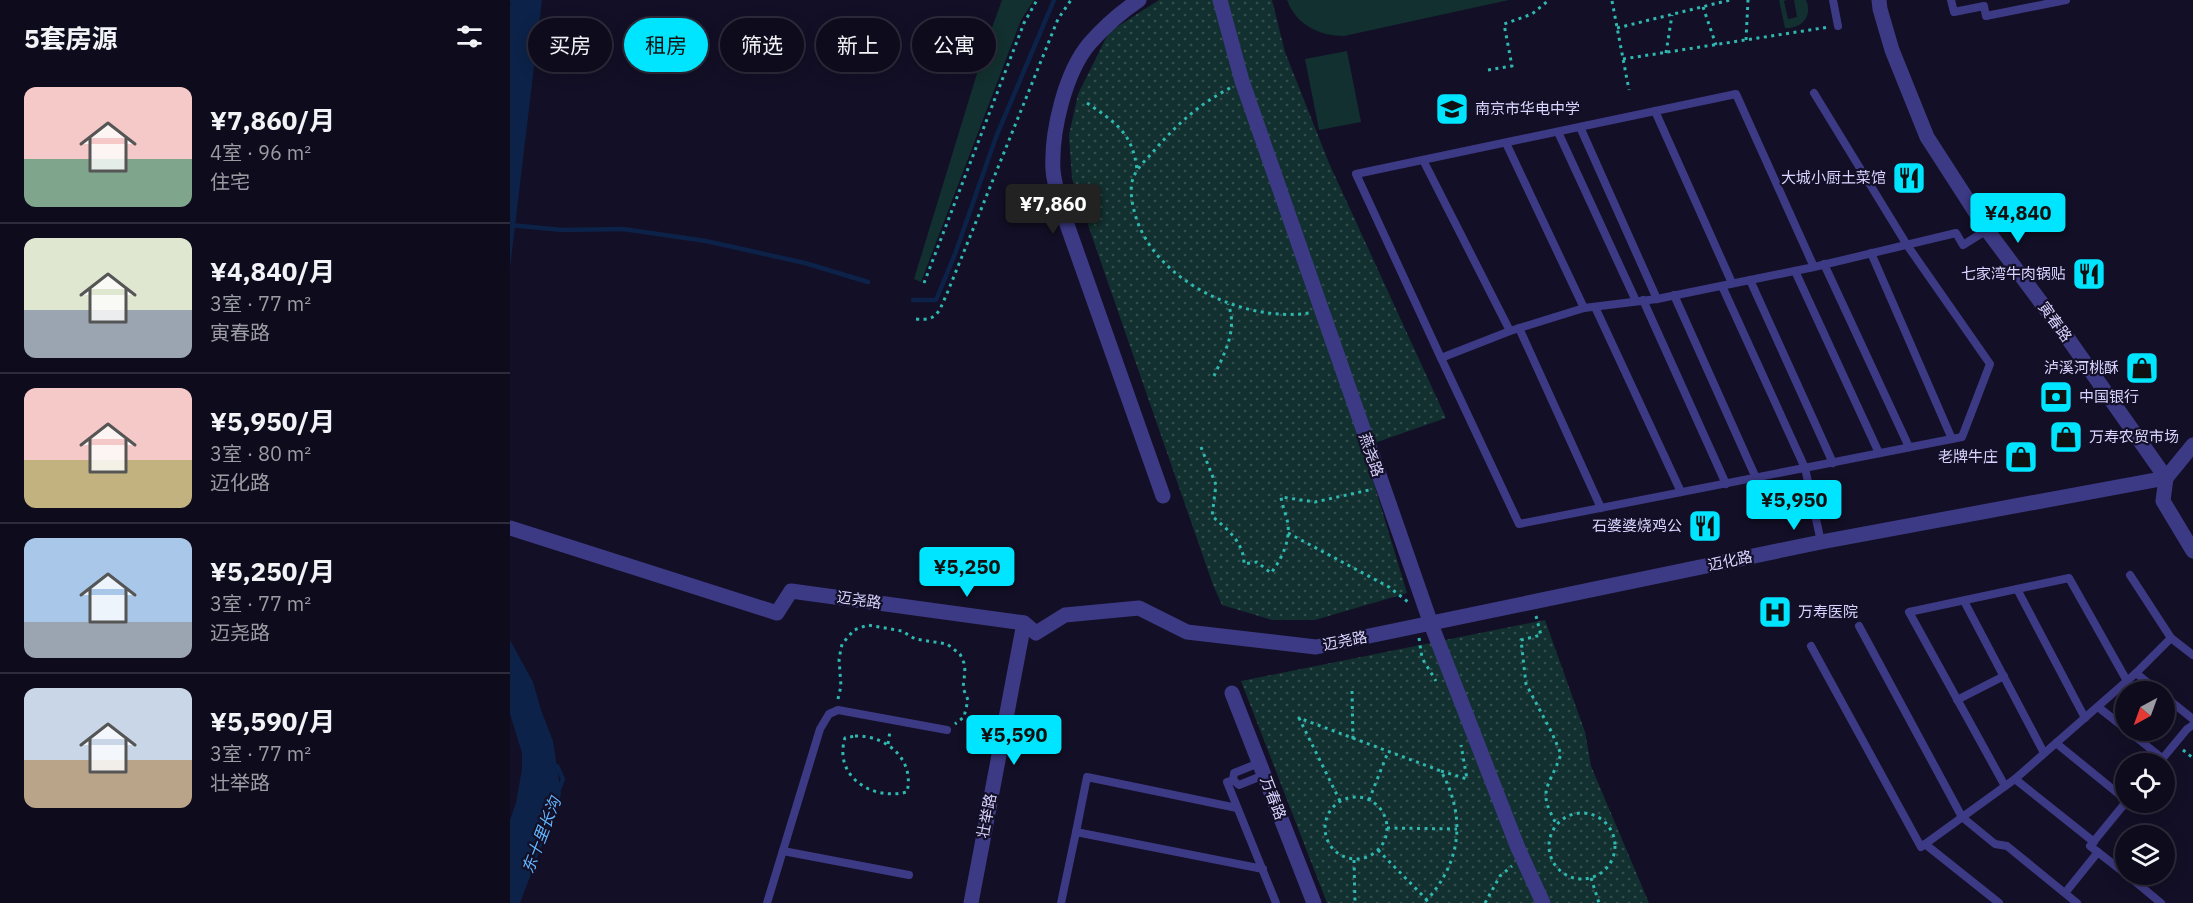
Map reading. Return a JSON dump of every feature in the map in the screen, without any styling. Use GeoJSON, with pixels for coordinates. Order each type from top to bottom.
{"type":"FeatureCollection","features":[{"type":"Feature","properties":{"kind":"street"},"geometry":{"type":"LineString","coordinates":[[1139,0],[1121,12],[1089,44],[1073,70],[1060,108],[1053,171],[1064,216],[1163,496]]}},
{"type":"Feature","properties":{"kind":"street","name":"燕尧路"},"geometry":{"type":"LineString","coordinates":[[1220,0],[1242,81],[1421,598],[1423,626],[1543,903]]}},
{"type":"Feature","properties":{"kind":"street","name":"寅春路"},"geometry":{"type":"LineString","coordinates":[[1879,0],[1892,50],[1927,136],[1987,230],[2069,340],[2166,478]]}},
{"type":"Feature","properties":{"kind":"street"},"geometry":{"type":"LineString","coordinates":[[2193,445],[2166,478],[2163,501],[2193,551]]}},
{"type":"Feature","properties":{"kind":"street","name":"迈化路"},"geometry":{"type":"LineString","coordinates":[[1423,626],[1821,542],[2166,478]]}},
{"type":"Feature","properties":{"kind":"street","name":"迈尧路"},"geometry":{"type":"LineString","coordinates":[[510,528],[777,613],[791,591],[1024,623],[1036,633],[1065,615],[1139,608],[1187,632],[1316,647],[1423,626]]}},
{"type":"Feature","properties":{"kind":"street","name":"壮举路"},"geometry":{"type":"LineString","coordinates":[[971,903],[1024,623]]}},
{"type":"Feature","properties":{"kind":"street","name":"万春路"},"geometry":{"type":"LineString","coordinates":[[1232,693],[1314,903]]}},
{"type":"Feature","properties":{"kind":"lane"},"geometry":{"type":"LineString","coordinates":[[1833,0],[1839,26]]}},
{"type":"Feature","properties":{"kind":"lane"},"geometry":{"type":"LineString","coordinates":[[1951,0],[1954,12],[1984,6],[1986,16],[2066,0]]}},
{"type":"Feature","properties":{"kind":"lane"},"geometry":{"type":"LineString","coordinates":[[1814,93],[1907,245],[1990,364],[1962,437],[1519,524],[1356,174],[1736,94],[1814,267]]}},
{"type":"Feature","properties":{"kind":"lane"},"geometry":{"type":"LineString","coordinates":[[1655,111],[1732,283]]}},
{"type":"Feature","properties":{"kind":"lane"},"geometry":{"type":"LineString","coordinates":[[1581,127],[1657,299]]}},
{"type":"Feature","properties":{"kind":"lane"},"geometry":{"type":"LineString","coordinates":[[1558,132],[1726,484]]}},
{"type":"Feature","properties":{"kind":"lane"},"geometry":{"type":"LineString","coordinates":[[1506,142],[1584,308]]}},
{"type":"Feature","properties":{"kind":"lane"},"geometry":{"type":"LineString","coordinates":[[1423,160],[1510,331]]}},
{"type":"Feature","properties":{"kind":"lane"},"geometry":{"type":"LineString","coordinates":[[1441,358],[1510,331],[1584,308],[1674,296],[1814,267],[1956,233],[1964,245],[1987,230]]}},
{"type":"Feature","properties":{"kind":"lane"},"geometry":{"type":"LineString","coordinates":[[1871,253],[1952,439]]}},
{"type":"Feature","properties":{"kind":"lane"},"geometry":{"type":"LineString","coordinates":[[1824,264],[1909,447]]}},
{"type":"Feature","properties":{"kind":"lane"},"geometry":{"type":"LineString","coordinates":[[1795,271],[1879,453]]}},
{"type":"Feature","properties":{"kind":"lane"},"geometry":{"type":"LineString","coordinates":[[1750,280],[1833,463]]}},
{"type":"Feature","properties":{"kind":"lane"},"geometry":{"type":"LineString","coordinates":[[1722,286],[1805,468],[1821,542]]}},
{"type":"Feature","properties":{"kind":"lane"},"geometry":{"type":"LineString","coordinates":[[1674,296],[1756,478]]}},
{"type":"Feature","properties":{"kind":"lane"},"geometry":{"type":"LineString","coordinates":[[1595,307],[1681,492]]}},
{"type":"Feature","properties":{"kind":"lane"},"geometry":{"type":"LineString","coordinates":[[1519,328],[1601,508]]}},
{"type":"Feature","properties":{"kind":"lane"},"geometry":{"type":"LineString","coordinates":[[2130,575],[2171,638],[2193,656]]}},
{"type":"Feature","properties":{"kind":"lane"},"geometry":{"type":"LineString","coordinates":[[2005,786],[1909,612],[2069,578],[2127,681],[2171,638]]}},
{"type":"Feature","properties":{"kind":"lane"},"geometry":{"type":"LineString","coordinates":[[2017,589],[2085,717]]}},
{"type":"Feature","properties":{"kind":"lane"},"geometry":{"type":"LineString","coordinates":[[1964,601],[2044,753]]}},
{"type":"Feature","properties":{"kind":"lane"},"geometry":{"type":"LineString","coordinates":[[1858,626],[1962,817],[1995,844],[2007,846],[2077,903]]}},
{"type":"Feature","properties":{"kind":"lane"},"geometry":{"type":"LineString","coordinates":[[1811,646],[1921,847],[2015,778],[2115,692]]}},
{"type":"Feature","properties":{"kind":"lane"},"geometry":{"type":"LineString","coordinates":[[2136,674],[2145,681]]}},
{"type":"Feature","properties":{"kind":"lane"},"geometry":{"type":"LineString","coordinates":[[1957,700],[2004,676]]}},
{"type":"Feature","properties":{"kind":"lane"},"geometry":{"type":"LineString","coordinates":[[2175,705],[2193,719]]}},
{"type":"Feature","properties":{"kind":"lane"},"geometry":{"type":"LineString","coordinates":[[2098,707],[2115,721]]}},
{"type":"Feature","properties":{"kind":"lane"},"geometry":{"type":"LineString","coordinates":[[766,903],[820,729],[829,714],[838,710],[947,729]]}},
{"type":"Feature","properties":{"kind":"lane"},"geometry":{"type":"LineString","coordinates":[[2167,753],[2193,725]]}},
{"type":"Feature","properties":{"kind":"lane"},"geometry":{"type":"LineString","coordinates":[[2138,741],[2151,753]]}},
{"type":"Feature","properties":{"kind":"lane"},"geometry":{"type":"LineString","coordinates":[[2056,743],[2115,792]]}},
{"type":"Feature","properties":{"kind":"lane"},"geometry":{"type":"LineString","coordinates":[[1233,780],[1239,785],[1262,769]]}},
{"type":"Feature","properties":{"kind":"lane"},"geometry":{"type":"LineString","coordinates":[[1233,780],[1234,773],[1262,769]]}},
{"type":"Feature","properties":{"kind":"lane"},"geometry":{"type":"LineString","coordinates":[[1061,903],[1087,777],[1237,808]]}},
{"type":"Feature","properties":{"kind":"lane"},"geometry":{"type":"LineString","coordinates":[[2015,778],[2094,842]]}},
{"type":"Feature","properties":{"kind":"lane"},"geometry":{"type":"LineString","coordinates":[[1233,780],[1227,782],[1276,903]]}},
{"type":"Feature","properties":{"kind":"lane"},"geometry":{"type":"LineString","coordinates":[[2115,865],[2090,846],[2117,813]]}},
{"type":"Feature","properties":{"kind":"lane"},"geometry":{"type":"LineString","coordinates":[[1076,832],[1263,869]]}},
{"type":"Feature","properties":{"kind":"lane"},"geometry":{"type":"LineString","coordinates":[[1925,844],[1999,903]]}},
{"type":"Feature","properties":{"kind":"lane"},"geometry":{"type":"LineString","coordinates":[[783,851],[909,875]]}},
{"type":"Feature","properties":{"kind":"lane"},"geometry":{"type":"LineString","coordinates":[[2065,893],[2098,852]]}},
{"type":"Feature","properties":{"kind":"lane"},"geometry":{"type":"LineString","coordinates":[[2139,885],[2161,903]]}},
{"type":"Feature","properties":{"kind":"path"},"geometry":{"type":"LineString","coordinates":[[924,282],[1024,22],[1037,0]]}},
{"type":"Feature","properties":{"kind":"path"},"geometry":{"type":"LineString","coordinates":[[916,319],[926,320],[936,316],[946,296],[1058,19],[1071,0]]}},
{"type":"Feature","properties":{"kind":"path"},"geometry":{"type":"LineString","coordinates":[[1488,70],[1512,66],[1504,24],[1532,14],[1549,0]]}},
{"type":"Feature","properties":{"kind":"path"},"geometry":{"type":"LineString","coordinates":[[1617,28],[1730,0]]}},
{"type":"Feature","properties":{"kind":"path"},"geometry":{"type":"LineString","coordinates":[[1746,40],[1748,0]]}},
{"type":"Feature","properties":{"kind":"path"},"geometry":{"type":"LineString","coordinates":[[1612,2],[1629,90]]}},
{"type":"Feature","properties":{"kind":"path"},"geometry":{"type":"LineString","coordinates":[[1703,7],[1716,45]]}},
{"type":"Feature","properties":{"kind":"path"},"geometry":{"type":"LineString","coordinates":[[1666,53],[1672,15]]}},
{"type":"Feature","properties":{"kind":"path"},"geometry":{"type":"LineString","coordinates":[[1623,59],[1839,26]]}},
{"type":"Feature","properties":{"kind":"path"},"geometry":{"type":"LineString","coordinates":[[1242,81],[1192,113],[1168,134],[1137,170],[1131,183],[1132,204],[1138,224],[1160,260],[1188,282],[1227,302],[1252,311],[1299,314],[1321,310]]}},
{"type":"Feature","properties":{"kind":"path"},"geometry":{"type":"LineString","coordinates":[[1087,103],[1114,120],[1126,135],[1136,158],[1137,170]]}},
{"type":"Feature","properties":{"kind":"path"},"geometry":{"type":"LineString","coordinates":[[1214,376],[1232,330],[1227,302]]}},
{"type":"Feature","properties":{"kind":"path"},"geometry":{"type":"LineString","coordinates":[[1201,447],[1216,485],[1212,516],[1235,537],[1244,556],[1244,564],[1257,562],[1271,573],[1282,555],[1288,533],[1281,497],[1315,502],[1382,486]]}},
{"type":"Feature","properties":{"kind":"path"},"geometry":{"type":"LineString","coordinates":[[1288,533],[1389,587],[1407,602],[1421,598]]}},
{"type":"Feature","properties":{"kind":"path"},"geometry":{"type":"LineString","coordinates":[[1532,603],[1541,635],[1521,640],[1526,684],[1561,754],[1545,791],[1544,800],[1557,825]]}},
{"type":"Feature","properties":{"kind":"path"},"geometry":{"type":"LineString","coordinates":[[838,710],[841,686],[839,659],[842,644],[854,630],[868,624],[881,626],[902,631],[915,639],[948,644],[960,654],[965,671],[963,688],[969,700],[964,717],[947,729]]}},
{"type":"Feature","properties":{"kind":"path"},"geometry":{"type":"LineString","coordinates":[[1423,626],[1422,658],[1437,684]]}},
{"type":"Feature","properties":{"kind":"path"},"geometry":{"type":"LineString","coordinates":[[1352,690],[1353,739]]}},
{"type":"Feature","properties":{"kind":"path"},"geometry":{"type":"LineString","coordinates":[[1340,801],[1299,718],[1467,779],[1461,740]]}},
{"type":"Feature","properties":{"kind":"path"},"geometry":{"type":"LineString","coordinates":[[855,736],[874,737],[891,746],[908,771],[908,791],[889,795],[879,794],[862,786],[854,779],[845,761],[844,741],[855,736]]}},
{"type":"Feature","properties":{"kind":"path"},"geometry":{"type":"LineString","coordinates":[[2180,748],[2193,758]]}},
{"type":"Feature","properties":{"kind":"path"},"geometry":{"type":"LineString","coordinates":[[1369,800],[1388,752]]}},
{"type":"Feature","properties":{"kind":"path"},"geometry":{"type":"LineString","coordinates":[[1378,850],[1425,902],[1442,881],[1454,854],[1457,829],[1453,797],[1441,771]]}},
{"type":"Feature","properties":{"kind":"path"},"geometry":{"type":"LineString","coordinates":[[1356,797],[1369,800],[1383,813],[1387,828],[1386,836],[1378,850],[1364,858],[1354,859],[1340,855],[1334,850],[1326,836],[1326,820],[1334,806],[1340,801],[1356,797]]}},
{"type":"Feature","properties":{"kind":"path"},"geometry":{"type":"LineString","coordinates":[[1587,813],[1595,815],[1609,826],[1614,834],[1615,853],[1607,868],[1592,878],[1575,878],[1567,875],[1555,864],[1549,849],[1552,832],[1570,815],[1587,813]]}},
{"type":"Feature","properties":{"kind":"path"},"geometry":{"type":"LineString","coordinates":[[1387,828],[1457,829]]}},
{"type":"Feature","properties":{"kind":"path"},"geometry":{"type":"LineString","coordinates":[[1354,859],[1355,903]]}},
{"type":"Feature","properties":{"kind":"path"},"geometry":{"type":"LineString","coordinates":[[1485,903],[1500,876],[1511,867],[1524,861]]}},
{"type":"Feature","properties":{"kind":"path"},"geometry":{"type":"LineString","coordinates":[[1592,878],[1599,903]]}},
{"type":"Feature","properties":{"kind":"green space"},"geometry":{"type":"Polygon","coordinates":[[[1002,0],[1034,0],[1021,20],[921,282],[914,279],[977,72],[996,72],[995,18],[1002,0]]]}},
{"type":"Feature","properties":{"kind":"green space"},"geometry":{"type":"Polygon","coordinates":[[[1159,0],[1272,0],[1285,52],[1329,163],[1446,418],[1363,447],[1407,593],[1315,620],[1272,620],[1222,605],[1213,585],[1072,179],[1069,135],[1078,94],[1109,32],[1159,0]]]}},
{"type":"Feature","properties":{"kind":"green space"},"geometry":{"type":"Polygon","coordinates":[[[1287,0],[1509,0],[1344,36],[1326,34],[1310,27],[1296,16],[1287,0]]]}},
{"type":"Feature","properties":{"kind":"green space"},"geometry":{"type":"Polygon","coordinates":[[[1779,0],[1787,0],[1784,1],[1788,19],[1797,17],[1794,0],[1806,0],[1807,16],[1801,24],[1785,28],[1779,0]]]}},
{"type":"Feature","properties":{"kind":"green space"},"geometry":{"type":"Polygon","coordinates":[[[1347,51],[1361,122],[1319,130],[1305,59],[1347,51]]]}},
{"type":"Feature","properties":{"kind":"green space"},"geometry":{"type":"Polygon","coordinates":[[[1545,620],[1585,732],[1591,766],[1649,903],[1327,903],[1241,681],[1545,620]]]}},
{"type":"Feature","properties":{"kind":"water"},"geometry":{"type":"Polygon","coordinates":[[[511,0],[542,0],[540,18],[528,18],[528,72],[533,72],[510,268],[511,0]]]}},
{"type":"Feature","properties":{"kind":"water"},"geometry":{"type":"Polygon","coordinates":[[[510,640],[533,682],[553,741],[561,794],[555,818],[520,903],[510,903],[510,820],[516,803],[522,769],[522,753],[510,714],[510,640]]]}},
{"type":"Feature","properties":{"kind":"waterway"},"geometry":{"type":"LineString","coordinates":[[913,300],[936,300],[955,254],[996,137],[1054,0]]}},
{"type":"Feature","properties":{"kind":"waterway"},"geometry":{"type":"LineString","coordinates":[[510,225],[562,230],[623,229],[706,241],[805,263],[868,282]]}},
{"type":"Feature","properties":{"kind":"waterway","name":"东十里长沟"},"geometry":{"type":"LineString","coordinates":[[557,766],[563,779],[558,792]]}},
{"type":"Feature","properties":{"kind":"place","name":"南京市华电中学"},"geometry":{"type":"Point","coordinates":[1452,109]}},
{"type":"Feature","properties":{"kind":"place","name":"大城小厨土菜馆"},"geometry":{"type":"Point","coordinates":[1909,178]}},
{"type":"Feature","properties":{"kind":"place","name":"七家湾牛肉锅贴"},"geometry":{"type":"Point","coordinates":[2089,274]}},
{"type":"Feature","properties":{"kind":"place","name":"泸溪河桃酥"},"geometry":{"type":"Point","coordinates":[2142,368]}},
{"type":"Feature","properties":{"kind":"place","name":"中国银行"},"geometry":{"type":"Point","coordinates":[2056,397]}},
{"type":"Feature","properties":{"kind":"place","name":"万寿农贸市场"},"geometry":{"type":"Point","coordinates":[2066,437]}},
{"type":"Feature","properties":{"kind":"place","name":"老牌牛庄"},"geometry":{"type":"Point","coordinates":[2021,457]}},
{"type":"Feature","properties":{"kind":"place","name":"石婆婆烧鸡公"},"geometry":{"type":"Point","coordinates":[1705,526]}},
{"type":"Feature","properties":{"kind":"place","name":"万寿医院"},"geometry":{"type":"Point","coordinates":[1775,612]}}]}
